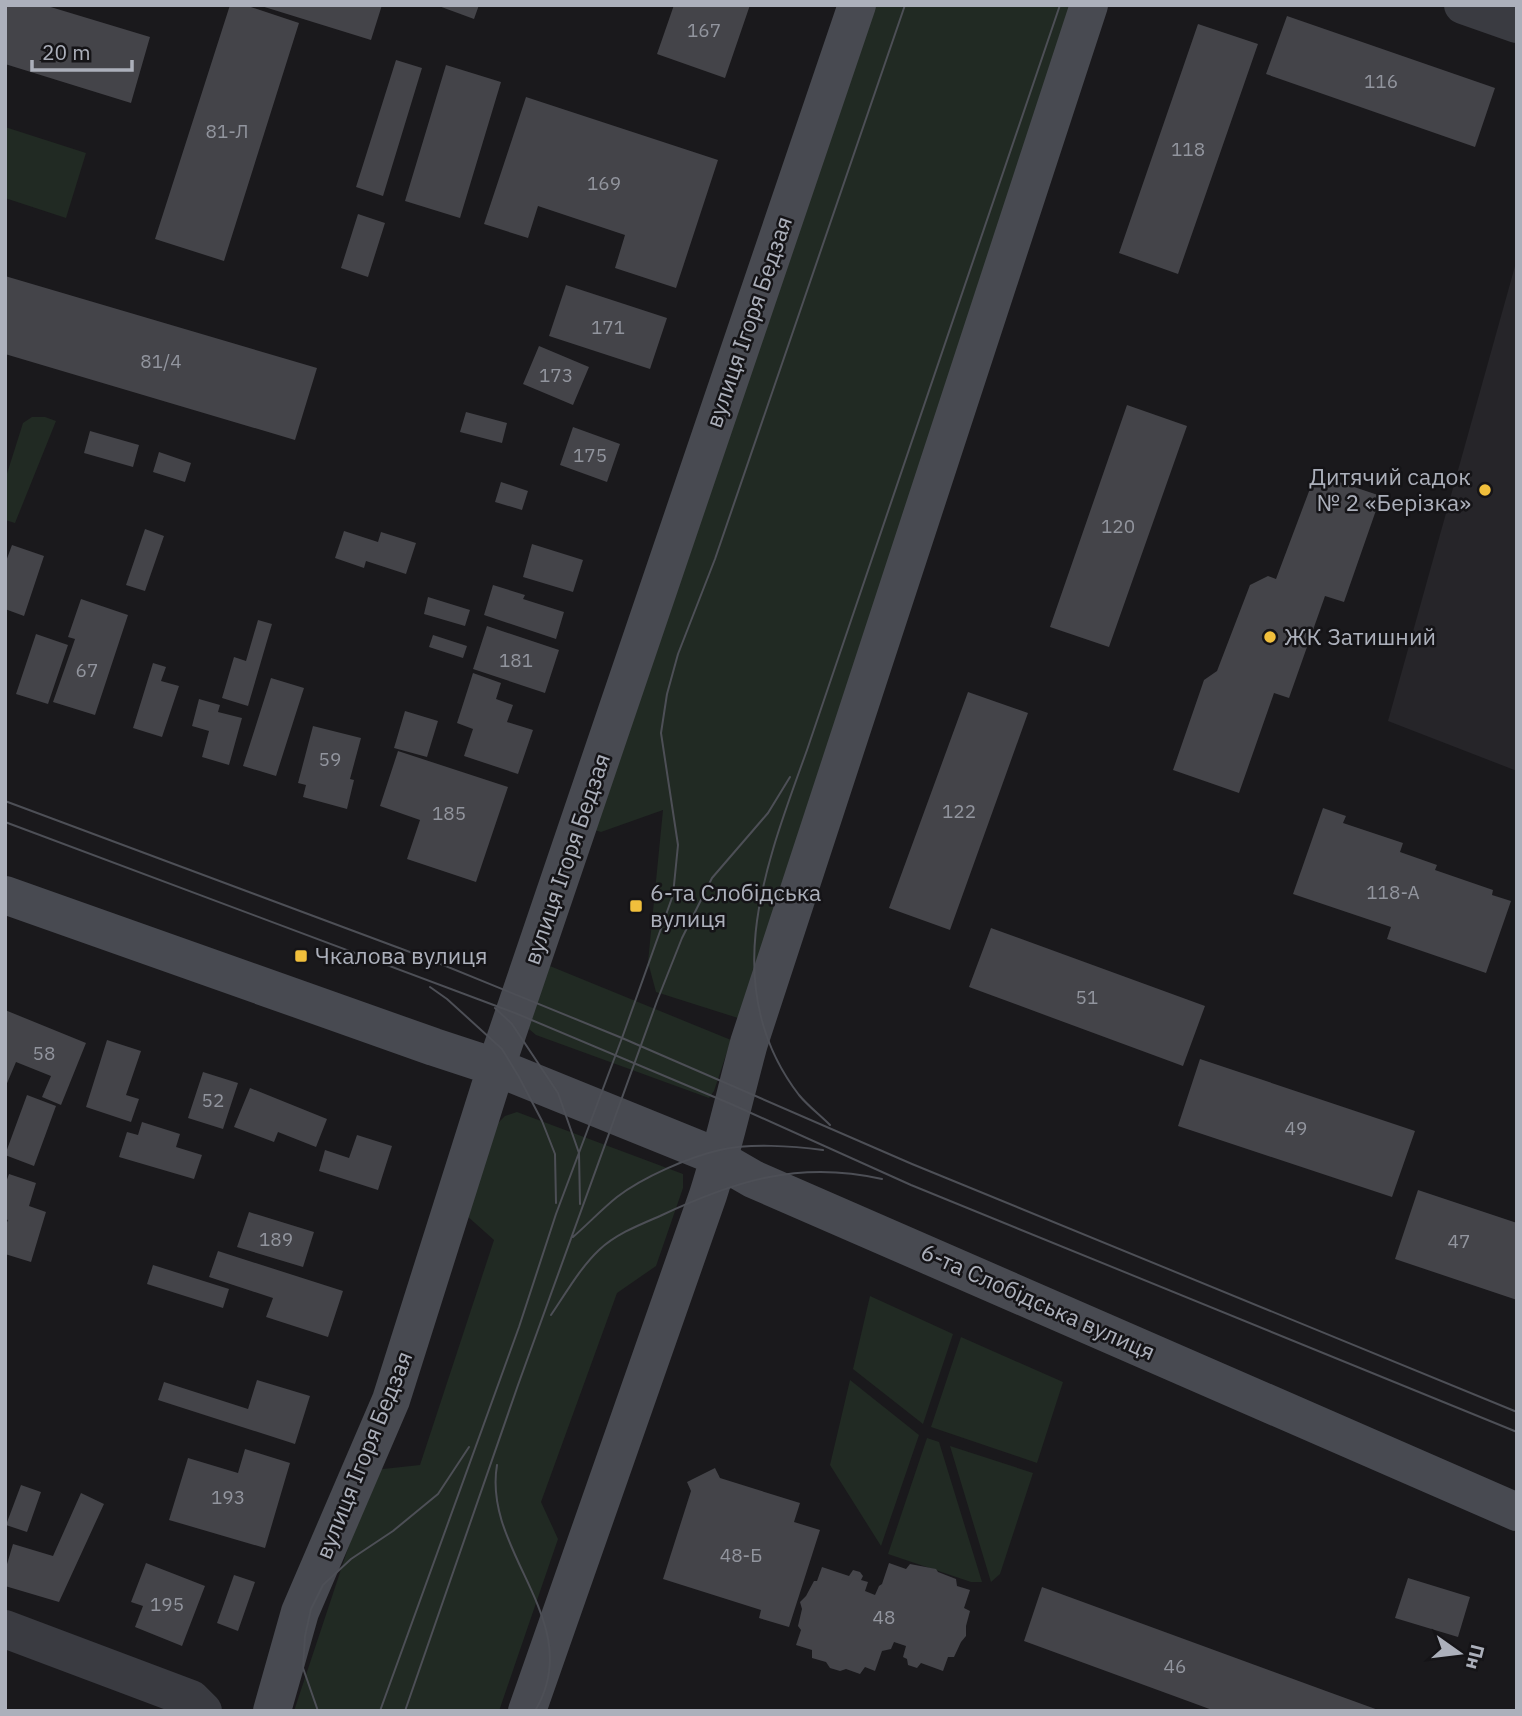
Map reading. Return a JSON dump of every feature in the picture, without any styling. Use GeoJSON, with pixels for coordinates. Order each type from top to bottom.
{"type":"FeatureCollection","features":[{"type":"Feature","properties":{"kind":"street","name":"вулиця Ігоря Бедзая"},"geometry":{"type":"LineString","coordinates":[[272,1711],[300,1612],[391,1400],[502,1049],[857,5]]}},
{"type":"Feature","properties":{"kind":"street"},"geometry":{"type":"LineString","coordinates":[[527,1711],[720,1159],[749,1043],[1089,5]]}},
{"type":"Feature","properties":{"kind":"street"},"geometry":{"type":"LineString","coordinates":[[1463,5],[1517,24]]}},
{"type":"Feature","properties":{"kind":"street","name":"6-та Слобідська вулиця"},"geometry":{"type":"LineString","coordinates":[[5,895],[498,1068],[720,1159],[753,1179],[1517,1512]]}},
{"type":"Feature","properties":{"kind":"street"},"geometry":{"type":"LineString","coordinates":[[5,1629],[191,1699],[203,1711]]}},
{"type":"Feature","properties":{"kind":"shaded area"},"geometry":{"type":"Polygon","coordinates":[[[874,5],[1071,5],[738,1018],[656,992],[648,962],[663,810],[601,832],[591,829],[874,5]]]}},
{"type":"Feature","properties":{"kind":"shaded area"},"geometry":{"type":"Polygon","coordinates":[[[5,127],[86,153],[66,218],[5,198],[5,127]]]}},
{"type":"Feature","properties":{"kind":"shaded area","name":"Дитячий садок № 2 «Берізка»"},"geometry":{"type":"Polygon","coordinates":[[[1517,259],[1517,771],[1388,721],[1517,259]]]}},
{"type":"Feature","properties":{"kind":"shaded area"},"geometry":{"type":"Polygon","coordinates":[[[32,417],[45,417],[56,421],[15,523],[5,520],[5,480],[23,423],[32,417]]]}},
{"type":"Feature","properties":{"kind":"shaded area"},"geometry":{"type":"Polygon","coordinates":[[[545,964],[731,1040],[714,1091],[709,1098],[536,1035],[529,1029],[545,964]]]}},
{"type":"Feature","properties":{"kind":"shaded area"},"geometry":{"type":"Polygon","coordinates":[[[517,1112],[683,1174],[683,1188],[656,1266],[617,1293],[541,1502],[558,1539],[499,1711],[294,1711],[374,1470],[420,1465],[494,1240],[466,1215],[498,1123],[505,1116],[517,1112]]]}},
{"type":"Feature","properties":{"kind":"shaded area"},"geometry":{"type":"Polygon","coordinates":[[[870,1296],[953,1334],[923,1424],[853,1369],[870,1296]]]}},
{"type":"Feature","properties":{"kind":"shaded area"},"geometry":{"type":"Polygon","coordinates":[[[961,1337],[1063,1382],[1037,1463],[931,1427],[961,1337]]]}},
{"type":"Feature","properties":{"kind":"shaded area"},"geometry":{"type":"Polygon","coordinates":[[[850,1380],[919,1435],[881,1546],[830,1465],[850,1380]]]}},
{"type":"Feature","properties":{"kind":"shaded area"},"geometry":{"type":"Polygon","coordinates":[[[927,1438],[939,1442],[982,1582],[971,1582],[888,1554],[927,1438]]]}},
{"type":"Feature","properties":{"kind":"shaded area"},"geometry":{"type":"Polygon","coordinates":[[[950,1446],[1033,1473],[1000,1574],[991,1582],[950,1446]]]}},
{"type":"Feature","properties":{"kind":"building"},"geometry":{"type":"Polygon","coordinates":[[[5,5],[44,5],[150,37],[131,103],[5,64],[5,5]]]}},
{"type":"Feature","properties":{"kind":"building"},"geometry":{"type":"Polygon","coordinates":[[[230,5],[245,5],[299,23],[224,261],[155,239],[230,5]]]}},
{"type":"Feature","properties":{"kind":"building"},"geometry":{"type":"Polygon","coordinates":[[[258,5],[382,5],[371,40],[258,5]]]}},
{"type":"Feature","properties":{"kind":"building"},"geometry":{"type":"Polygon","coordinates":[[[436,5],[479,5],[474,19],[436,5]]]}},
{"type":"Feature","properties":{"kind":"building"},"geometry":{"type":"Polygon","coordinates":[[[674,5],[750,5],[725,78],[657,54],[674,5]]]}},
{"type":"Feature","properties":{"kind":"building"},"geometry":{"type":"Polygon","coordinates":[[[1287,16],[1495,88],[1475,147],[1266,74],[1287,16]]]}},
{"type":"Feature","properties":{"kind":"building"},"geometry":{"type":"Polygon","coordinates":[[[1198,24],[1258,44],[1178,274],[1119,253],[1198,24]]]}},
{"type":"Feature","properties":{"kind":"building"},"geometry":{"type":"Polygon","coordinates":[[[396,60],[422,68],[383,196],[356,187],[396,60]]]}},
{"type":"Feature","properties":{"kind":"building"},"geometry":{"type":"Polygon","coordinates":[[[446,65],[501,82],[460,218],[405,201],[446,65]]]}},
{"type":"Feature","properties":{"kind":"building"},"geometry":{"type":"Polygon","coordinates":[[[526,97],[718,160],[676,288],[615,268],[625,235],[538,206],[528,238],[484,224],[526,97]]]}},
{"type":"Feature","properties":{"kind":"building"},"geometry":{"type":"Polygon","coordinates":[[[358,214],[385,223],[368,277],[341,268],[358,214]]]}},
{"type":"Feature","properties":{"kind":"building"},"geometry":{"type":"Polygon","coordinates":[[[5,276],[317,368],[295,440],[5,354],[5,276]]]}},
{"type":"Feature","properties":{"kind":"building"},"geometry":{"type":"Polygon","coordinates":[[[566,285],[667,318],[650,369],[549,336],[566,285]]]}},
{"type":"Feature","properties":{"kind":"building"},"geometry":{"type":"Polygon","coordinates":[[[539,346],[589,367],[573,405],[523,384],[539,346]]]}},
{"type":"Feature","properties":{"kind":"building"},"geometry":{"type":"Polygon","coordinates":[[[1127,405],[1187,426],[1109,647],[1050,627],[1127,405]]]}},
{"type":"Feature","properties":{"kind":"building"},"geometry":{"type":"Polygon","coordinates":[[[466,412],[507,423],[502,443],[460,432],[466,412]]]}},
{"type":"Feature","properties":{"kind":"building"},"geometry":{"type":"Polygon","coordinates":[[[573,427],[620,444],[607,482],[560,465],[573,427]]]}},
{"type":"Feature","properties":{"kind":"building"},"geometry":{"type":"Polygon","coordinates":[[[90,431],[139,445],[133,467],[84,453],[90,431]]]}},
{"type":"Feature","properties":{"kind":"building"},"geometry":{"type":"Polygon","coordinates":[[[159,452],[191,463],[185,482],[153,472],[159,452]]]}},
{"type":"Feature","properties":{"kind":"building","name":"ЖК Затишний"},"geometry":{"type":"Polygon","coordinates":[[[1327,478],[1381,496],[1344,602],[1325,596],[1289,698],[1274,693],[1239,793],[1173,770],[1204,680],[1217,671],[1250,585],[1268,576],[1276,579],[1311,486],[1327,478]]]}},
{"type":"Feature","properties":{"kind":"building"},"geometry":{"type":"Polygon","coordinates":[[[501,482],[528,491],[522,510],[495,502],[501,482]]]}},
{"type":"Feature","properties":{"kind":"building"},"geometry":{"type":"Polygon","coordinates":[[[145,529],[164,536],[145,591],[126,585],[145,529]]]}},
{"type":"Feature","properties":{"kind":"building"},"geometry":{"type":"Polygon","coordinates":[[[344,531],[378,542],[381,532],[416,543],[406,574],[366,561],[364,568],[335,558],[344,531]]]}},
{"type":"Feature","properties":{"kind":"building"},"geometry":{"type":"Polygon","coordinates":[[[532,544],[583,560],[573,592],[523,577],[532,544]]]}},
{"type":"Feature","properties":{"kind":"building"},"geometry":{"type":"Polygon","coordinates":[[[12,545],[44,556],[24,616],[5,609],[5,564],[12,545]]]}},
{"type":"Feature","properties":{"kind":"building"},"geometry":{"type":"Polygon","coordinates":[[[493,585],[525,595],[523,599],[564,612],[556,639],[484,615],[493,585]]]}},
{"type":"Feature","properties":{"kind":"building"},"geometry":{"type":"Polygon","coordinates":[[[428,597],[470,610],[465,626],[424,614],[428,597]]]}},
{"type":"Feature","properties":{"kind":"building"},"geometry":{"type":"Polygon","coordinates":[[[81,599],[128,615],[95,715],[53,702],[75,639],[68,637],[81,599]]]}},
{"type":"Feature","properties":{"kind":"building"},"geometry":{"type":"Polygon","coordinates":[[[258,620],[272,624],[248,706],[222,698],[234,657],[246,661],[258,620]]]}},
{"type":"Feature","properties":{"kind":"building"},"geometry":{"type":"Polygon","coordinates":[[[487,626],[559,650],[545,693],[473,669],[487,626]]]}},
{"type":"Feature","properties":{"kind":"building"},"geometry":{"type":"Polygon","coordinates":[[[36,634],[68,645],[48,704],[16,694],[36,634]]]}},
{"type":"Feature","properties":{"kind":"building"},"geometry":{"type":"Polygon","coordinates":[[[433,635],[467,646],[463,658],[429,647],[433,635]]]}},
{"type":"Feature","properties":{"kind":"building"},"geometry":{"type":"Polygon","coordinates":[[[153,663],[166,667],[161,681],[179,686],[162,737],[133,728],[153,663]]]}},
{"type":"Feature","properties":{"kind":"building"},"geometry":{"type":"Polygon","coordinates":[[[473,673],[501,683],[496,699],[513,705],[507,722],[533,730],[518,774],[464,756],[473,729],[457,723],[473,673]]]}},
{"type":"Feature","properties":{"kind":"building"},"geometry":{"type":"Polygon","coordinates":[[[271,678],[304,688],[276,776],[243,766],[271,678]]]}},
{"type":"Feature","properties":{"kind":"building"},"geometry":{"type":"Polygon","coordinates":[[[968,692],[1028,713],[950,930],[889,908],[968,692]]]}},
{"type":"Feature","properties":{"kind":"building"},"geometry":{"type":"Polygon","coordinates":[[[199,699],[220,705],[218,712],[242,718],[229,765],[202,757],[209,731],[192,726],[199,699]]]}},
{"type":"Feature","properties":{"kind":"building"},"geometry":{"type":"Polygon","coordinates":[[[405,711],[438,721],[427,757],[394,748],[405,711]]]}},
{"type":"Feature","properties":{"kind":"building"},"geometry":{"type":"Polygon","coordinates":[[[313,726],[361,738],[350,779],[354,780],[347,809],[303,797],[306,785],[298,783],[313,726]]]}},
{"type":"Feature","properties":{"kind":"building"},"geometry":{"type":"Polygon","coordinates":[[[398,751],[508,787],[476,882],[407,859],[420,820],[380,806],[398,751]]]}},
{"type":"Feature","properties":{"kind":"building"},"geometry":{"type":"Polygon","coordinates":[[[1323,808],[1346,816],[1343,823],[1403,843],[1400,852],[1437,865],[1435,870],[1493,890],[1492,895],[1511,901],[1486,973],[1387,939],[1391,927],[1293,894],[1323,808]]]}},
{"type":"Feature","properties":{"kind":"building"},"geometry":{"type":"Polygon","coordinates":[[[991,928],[1205,1006],[1183,1066],[969,987],[991,928]]]}},
{"type":"Feature","properties":{"kind":"building"},"geometry":{"type":"Polygon","coordinates":[[[5,1010],[86,1043],[61,1105],[42,1097],[51,1076],[16,1062],[5,1088],[5,1010]]]}},
{"type":"Feature","properties":{"kind":"building"},"geometry":{"type":"Polygon","coordinates":[[[107,1040],[141,1051],[126,1095],[139,1099],[131,1122],[86,1107],[107,1040]]]}},
{"type":"Feature","properties":{"kind":"building"},"geometry":{"type":"Polygon","coordinates":[[[1200,1059],[1415,1131],[1392,1197],[1178,1126],[1200,1059]]]}},
{"type":"Feature","properties":{"kind":"building"},"geometry":{"type":"Polygon","coordinates":[[[203,1072],[238,1083],[223,1129],[188,1118],[203,1072]]]}},
{"type":"Feature","properties":{"kind":"building"},"geometry":{"type":"Polygon","coordinates":[[[250,1088],[327,1119],[316,1147],[278,1132],[274,1142],[234,1127],[250,1088]]]}},
{"type":"Feature","properties":{"kind":"building"},"geometry":{"type":"Polygon","coordinates":[[[27,1095],[56,1106],[34,1166],[5,1155],[27,1095]]]}},
{"type":"Feature","properties":{"kind":"building"},"geometry":{"type":"Polygon","coordinates":[[[142,1122],[180,1134],[176,1147],[202,1155],[194,1179],[119,1157],[127,1132],[138,1135],[142,1122]]]}},
{"type":"Feature","properties":{"kind":"building"},"geometry":{"type":"Polygon","coordinates":[[[357,1135],[392,1146],[378,1190],[319,1171],[325,1150],[349,1158],[357,1135]]]}},
{"type":"Feature","properties":{"kind":"building"},"geometry":{"type":"Polygon","coordinates":[[[9,1174],[36,1183],[29,1206],[46,1212],[31,1262],[5,1254],[5,1227],[8,1220],[5,1219],[5,1185],[9,1174]]]}},
{"type":"Feature","properties":{"kind":"building"},"geometry":{"type":"Polygon","coordinates":[[[1418,1190],[1517,1223],[1517,1300],[1395,1259],[1418,1190]]]}},
{"type":"Feature","properties":{"kind":"building"},"geometry":{"type":"Polygon","coordinates":[[[249,1212],[314,1232],[303,1267],[237,1247],[249,1212]]]}},
{"type":"Feature","properties":{"kind":"building"},"geometry":{"type":"Polygon","coordinates":[[[218,1251],[343,1291],[328,1337],[266,1317],[273,1298],[209,1277],[218,1251]]]}},
{"type":"Feature","properties":{"kind":"building"},"geometry":{"type":"Polygon","coordinates":[[[153,1265],[229,1289],[223,1308],[147,1284],[153,1265]]]}},
{"type":"Feature","properties":{"kind":"building"},"geometry":{"type":"Polygon","coordinates":[[[257,1380],[310,1396],[295,1444],[158,1400],[164,1382],[248,1409],[257,1380]]]}},
{"type":"Feature","properties":{"kind":"building"},"geometry":{"type":"Polygon","coordinates":[[[245,1449],[290,1463],[265,1548],[169,1520],[188,1458],[238,1473],[245,1449]]]}},
{"type":"Feature","properties":{"kind":"building"},"geometry":{"type":"Polygon","coordinates":[[[715,1468],[720,1478],[800,1503],[794,1522],[820,1530],[789,1627],[759,1618],[761,1610],[663,1579],[691,1491],[687,1482],[715,1468]]]}},
{"type":"Feature","properties":{"kind":"building"},"geometry":{"type":"Polygon","coordinates":[[[21,1485],[41,1492],[27,1532],[6,1525],[21,1485]]]}},
{"type":"Feature","properties":{"kind":"building"},"geometry":{"type":"Polygon","coordinates":[[[81,1493],[104,1504],[59,1602],[5,1586],[5,1571],[13,1544],[53,1556],[81,1493]]]}},
{"type":"Feature","properties":{"kind":"building"},"geometry":{"type":"Polygon","coordinates":[[[146,1563],[205,1586],[182,1646],[135,1627],[143,1606],[131,1602],[146,1563]]]}},
{"type":"Feature","properties":{"kind":"building"},"geometry":{"type":"Polygon","coordinates":[[[889,1563],[906,1569],[910,1564],[936,1569],[956,1579],[957,1586],[970,1590],[964,1608],[970,1611],[966,1636],[954,1657],[948,1657],[943,1671],[921,1663],[917,1668],[908,1665],[907,1659],[903,1657],[906,1646],[894,1642],[891,1649],[882,1651],[875,1671],[865,1667],[860,1674],[846,1669],[840,1671],[830,1668],[826,1662],[812,1658],[812,1650],[796,1645],[801,1630],[798,1626],[802,1609],[800,1602],[814,1581],[817,1581],[822,1567],[849,1576],[853,1570],[860,1572],[863,1576],[861,1580],[868,1582],[865,1591],[875,1595],[889,1563]]]}},
{"type":"Feature","properties":{"kind":"building"},"geometry":{"type":"Polygon","coordinates":[[[234,1575],[255,1582],[238,1631],[217,1623],[234,1575]]]}},
{"type":"Feature","properties":{"kind":"building"},"geometry":{"type":"Polygon","coordinates":[[[1408,1578],[1470,1597],[1458,1637],[1395,1618],[1408,1578]]]}},
{"type":"Feature","properties":{"kind":"building"},"geometry":{"type":"Polygon","coordinates":[[[1042,1587],[1381,1711],[1215,1711],[1024,1641],[1042,1587]]]}},
{"type":"Feature","properties":{"kind":"tram line"},"geometry":{"type":"LineString","coordinates":[[380,1711],[519,1327],[556,1214],[673,895],[678,845],[661,733],[667,694],[678,654],[715,559],[905,5]]}},
{"type":"Feature","properties":{"kind":"tram line"},"geometry":{"type":"LineString","coordinates":[[830,1125],[799,1095],[774,1054],[759,1012],[754,968],[756,925],[765,881],[791,793],[1060,5]]}},
{"type":"Feature","properties":{"kind":"tram line"},"geometry":{"type":"LineString","coordinates":[[405,1711],[518,1385],[682,938],[712,878],[768,813],[790,777]]}},
{"type":"Feature","properties":{"kind":"tram line"},"geometry":{"type":"LineString","coordinates":[[5,801],[426,958],[622,1038],[912,1164],[1517,1412]]}},
{"type":"Feature","properties":{"kind":"tram line"},"geometry":{"type":"LineString","coordinates":[[5,822],[515,1013],[731,1104],[911,1185],[1517,1432]]}},
{"type":"Feature","properties":{"kind":"tram line"},"geometry":{"type":"LineString","coordinates":[[430,987],[502,1049],[519,1077],[542,1121],[555,1154],[556,1203]]}},
{"type":"Feature","properties":{"kind":"tram line"},"geometry":{"type":"LineString","coordinates":[[495,1008],[512,1024],[558,1093],[579,1153],[580,1204]]}},
{"type":"Feature","properties":{"kind":"tram line"},"geometry":{"type":"LineString","coordinates":[[573,1237],[628,1190],[653,1175],[694,1157],[744,1146],[823,1150]]}},
{"type":"Feature","properties":{"kind":"tram line"},"geometry":{"type":"LineString","coordinates":[[551,1315],[586,1265],[606,1244],[628,1230],[688,1204],[741,1184],[795,1173],[823,1172],[882,1179]]}},
{"type":"Feature","properties":{"kind":"tram line"},"geometry":{"type":"LineString","coordinates":[[318,1711],[303,1668],[305,1636],[311,1609],[323,1585],[351,1559],[393,1531],[438,1494],[469,1447]]}},
{"type":"Feature","properties":{"kind":"tram line"},"geometry":{"type":"LineString","coordinates":[[497,1465],[496,1497],[504,1528],[542,1617],[549,1647],[548,1678],[535,1711]]}},
{"type":"Feature","properties":{"kind":"place","name":"Дитячий садок № 2 «Берізка»"},"geometry":{"type":"Point","coordinates":[1485,490]}},
{"type":"Feature","properties":{"kind":"place","name":"ЖК Затишний"},"geometry":{"type":"Point","coordinates":[1270,637]}},
{"type":"Feature","properties":{"kind":"place","name":"6-та Слобідська вулиця"},"geometry":{"type":"Point","coordinates":[636,906]}},
{"type":"Feature","properties":{"kind":"place","name":"Чкалова вулиця"},"geometry":{"type":"Point","coordinates":[301,956]}}]}
